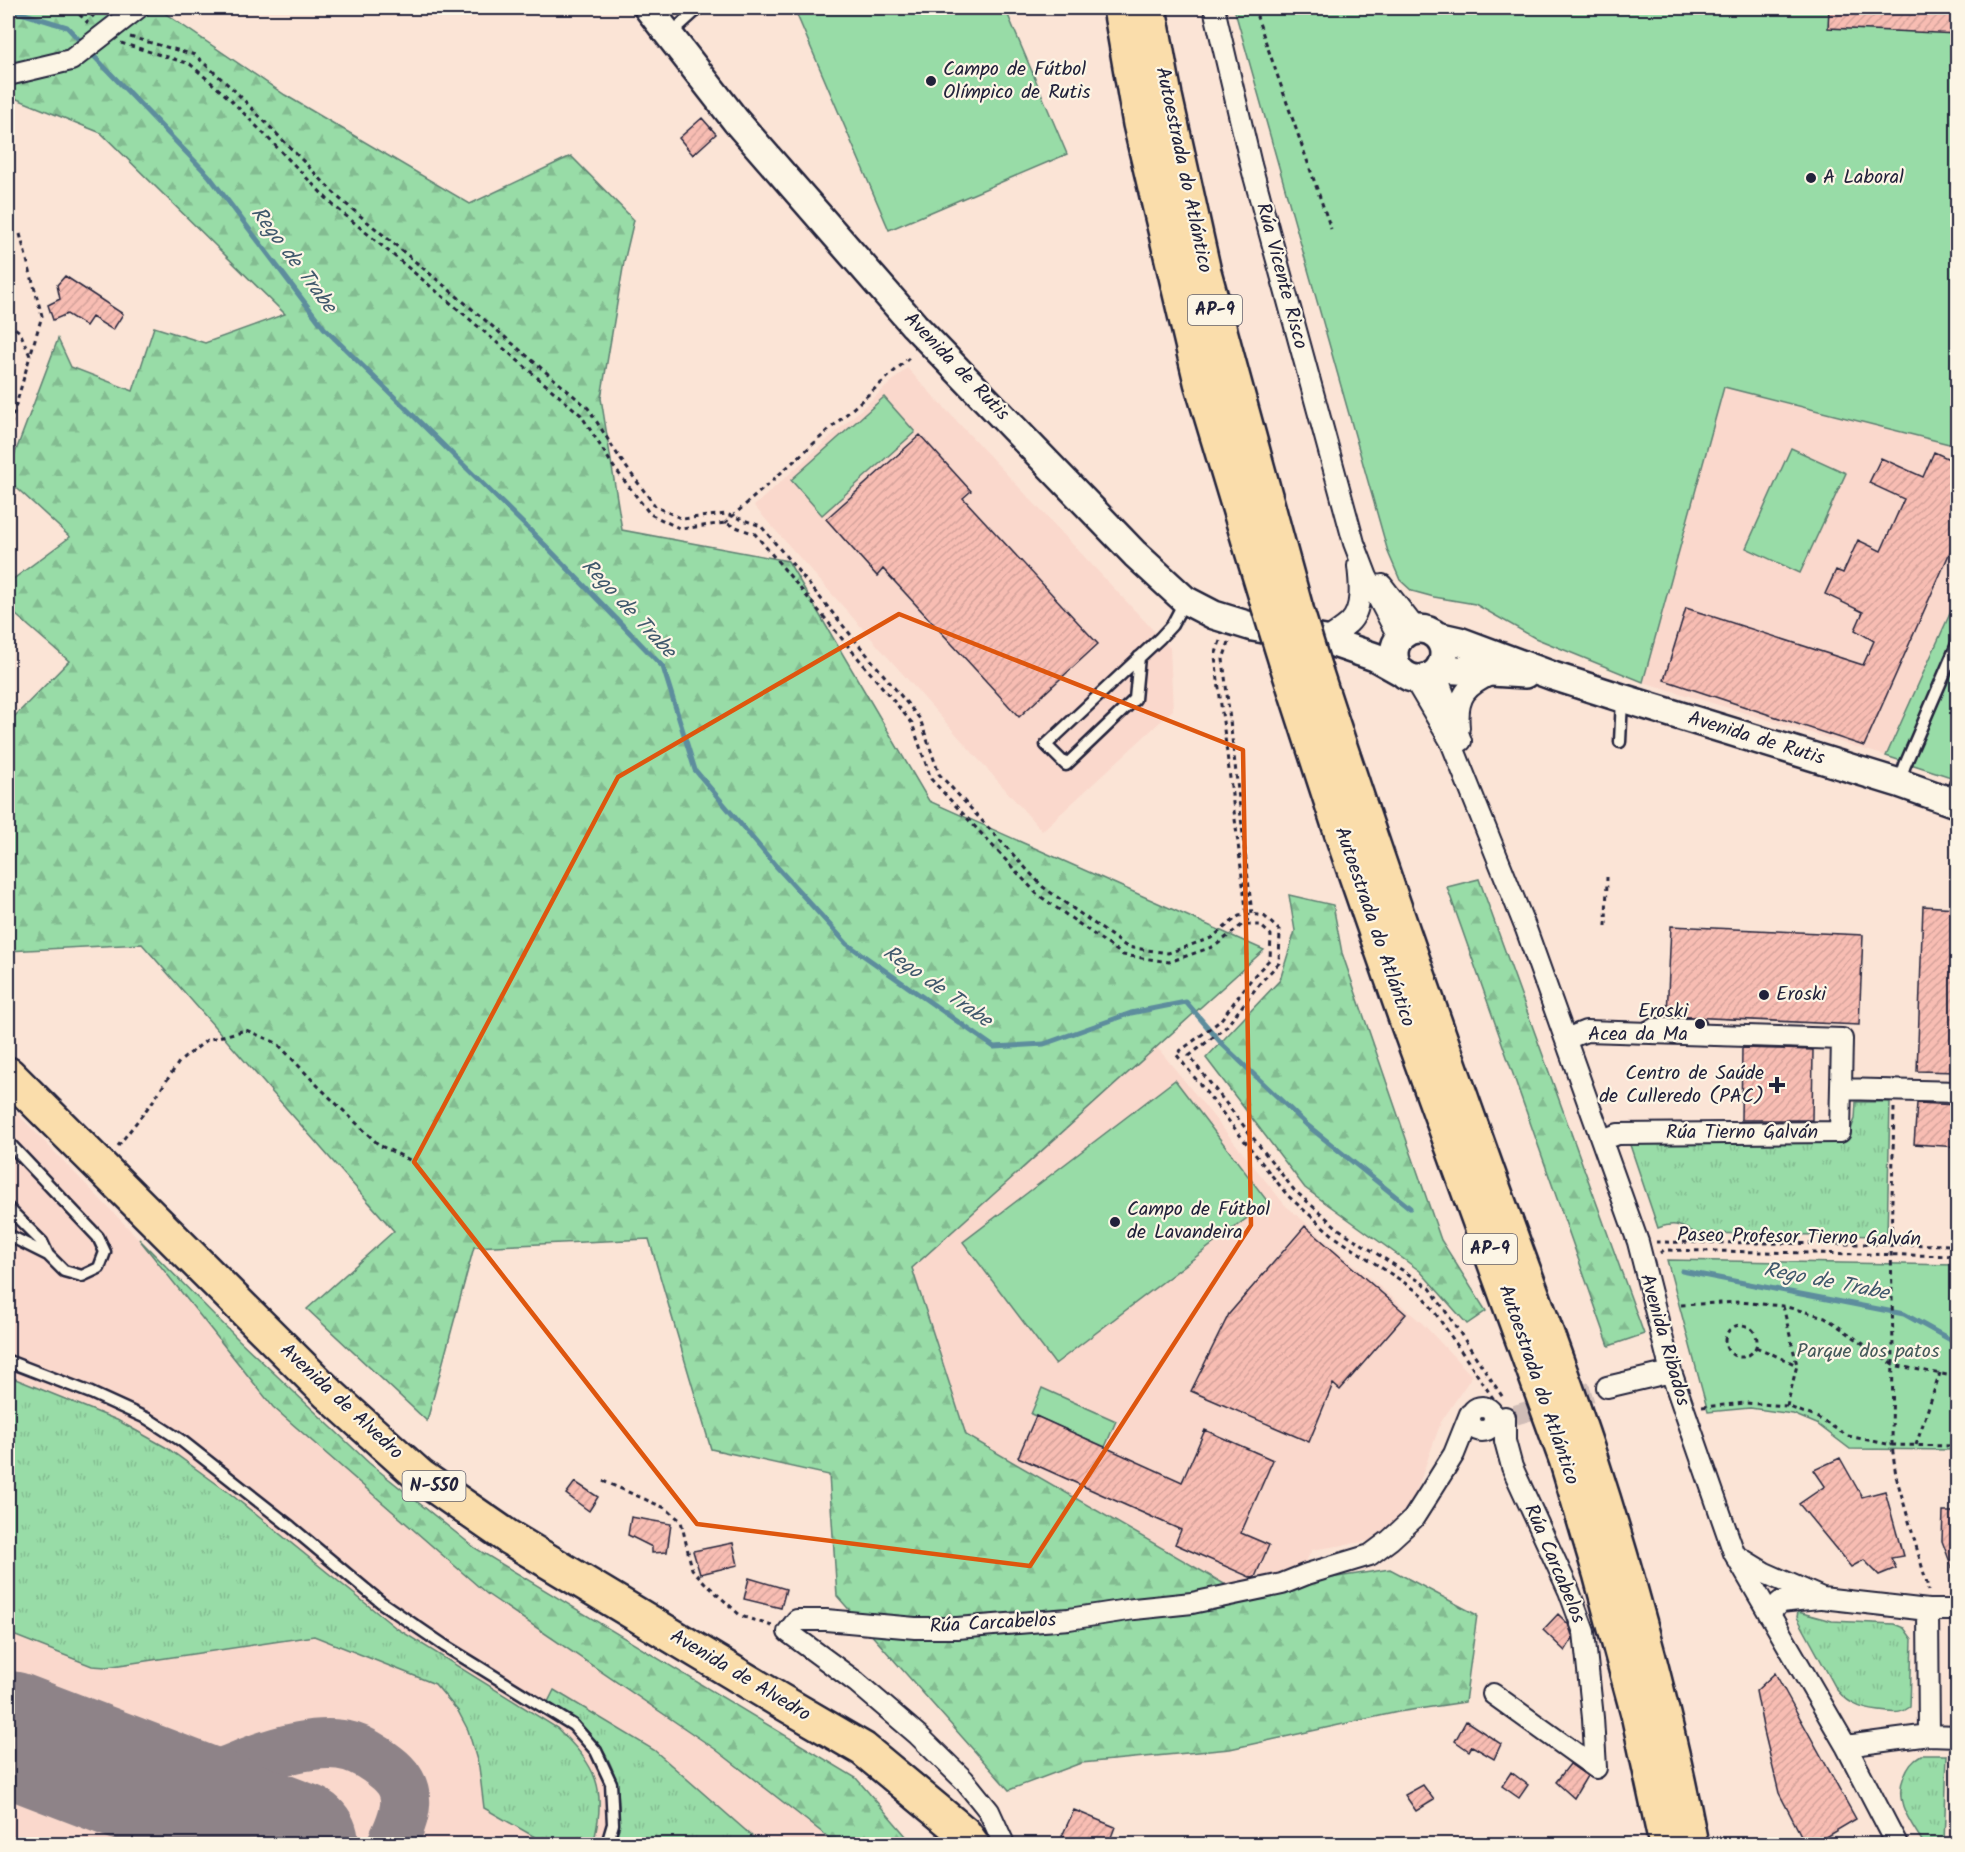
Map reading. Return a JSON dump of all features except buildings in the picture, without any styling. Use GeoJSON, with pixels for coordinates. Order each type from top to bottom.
{"type":"FeatureCollection","features":[{"type":"Feature","properties":{"kind":"highway","name":"Autoestrada do Atlántico"},"geometry":{"type":"LineString","coordinates":[[1120,8],[1140,124],[1201,382],[1282,607]]}},
{"type":"Feature","properties":{"kind":"highway","name":"Autoestrada do Atlántico"},"geometry":{"type":"LineString","coordinates":[[1149,8],[1204,272],[1282,607]]}},
{"type":"Feature","properties":{"kind":"highway","name":"AP-9"},"geometry":{"type":"LineString","coordinates":[[1282,607],[1309,657]]}},
{"type":"Feature","properties":{"kind":"highway","name":"Autoestrada do Atlántico"},"geometry":{"type":"LineString","coordinates":[[1309,657],[1344,841],[1407,1022],[1566,1460],[1600,1573],[1638,1714],[1666,1845]]}},
{"type":"Feature","properties":{"kind":"highway","name":"Autoestrada do Atlántico"},"geometry":{"type":"LineString","coordinates":[[1309,657],[1408,949],[1591,1459],[1634,1600],[1677,1770],[1691,1845]]}},
{"type":"Feature","properties":{"kind":"highway","name":"Avenida de Alvedro"},"geometry":{"type":"LineString","coordinates":[[8,1074],[329,1394],[420,1476],[508,1538],[863,1749],[964,1833],[972,1845]]}},
{"type":"Feature","properties":{"kind":"highway","name":"Avenida de Alvedro"},"geometry":{"type":"LineString","coordinates":[[933,1806],[957,1845]]}},
{"type":"Feature","properties":{"kind":"street"},"geometry":{"type":"LineString","coordinates":[[8,75],[71,60],[138,8]]}},
{"type":"Feature","properties":{"kind":"street","name":"Avenida de Rutis"},"geometry":{"type":"LineString","coordinates":[[648,8],[736,121],[914,325],[1135,554],[1185,600],[1214,615],[1253,627],[1309,657],[1375,657],[1422,673],[1553,676]]}},
{"type":"Feature","properties":{"kind":"street","name":"Rúa Vicente Risco"},"geometry":{"type":"LineString","coordinates":[[1214,8],[1251,165],[1354,543],[1412,636]]}},
{"type":"Feature","properties":{"kind":"street"},"geometry":{"type":"LineString","coordinates":[[1309,657],[1351,621],[1358,602],[1360,585],[1354,543]]}},
{"type":"Feature","properties":{"kind":"street"},"geometry":{"type":"LineString","coordinates":[[1412,636],[1444,652],[1444,658],[1422,673],[1394,656],[1412,636]]}},
{"type":"Feature","properties":{"kind":"street","name":"Avenida de Rutis"},"geometry":{"type":"LineString","coordinates":[[1309,657],[1412,636],[1459,641],[1553,676],[1622,698],[1899,783],[1955,794]]}},
{"type":"Feature","properties":{"kind":"street","name":"Avenida Ribados"},"geometry":{"type":"LineString","coordinates":[[1422,673],[1459,733],[1481,813]]}},
{"type":"Feature","properties":{"kind":"street","name":"Avenida Ribados"},"geometry":{"type":"LineString","coordinates":[[1422,673],[1481,813],[1526,929],[1602,1140],[1638,1242],[1671,1372],[1734,1553],[1846,1746],[1897,1845]]}},
{"type":"Feature","properties":{"kind":"street"},"geometry":{"type":"LineString","coordinates":[[1459,733],[1457,709],[1463,696],[1474,682],[1495,673]]}},
{"type":"Feature","properties":{"kind":"street","name":"Rúa Tierno Galván"},"geometry":{"type":"LineString","coordinates":[[1566,1039],[1586,1031],[1842,1039],[1840,1132],[1618,1134],[1602,1140]]}},
{"type":"Feature","properties":{"kind":"street"},"geometry":{"type":"LineString","coordinates":[[1841,1089],[1958,1092]]}},
{"type":"Feature","properties":{"kind":"street"},"geometry":{"type":"LineString","coordinates":[[1607,1387],[1671,1372]]}},
{"type":"Feature","properties":{"kind":"street","name":"Rúa Carcabelos"},"geometry":{"type":"LineString","coordinates":[[788,1632],[797,1620],[826,1620],[915,1628],[957,1628],[1070,1619],[1192,1603],[1282,1584],[1316,1571],[1370,1556],[1413,1519],[1454,1454],[1470,1414],[1477,1408],[1486,1407],[1499,1421],[1512,1467],[1569,1591],[1584,1632],[1596,1768],[1493,1694]]}},
{"type":"Feature","properties":{"kind":"street","name":"Rúa Carcabelos"},"geometry":{"type":"LineString","coordinates":[[1454,1454],[1499,1421]]}},
{"type":"Feature","properties":{"kind":"street"},"geometry":{"type":"LineString","coordinates":[[1734,1553],[1765,1573],[1822,1598]]}},
{"type":"Feature","properties":{"kind":"street"},"geometry":{"type":"LineString","coordinates":[[1769,1614],[1780,1602],[1822,1598],[1928,1610],[1958,1610]]}},
{"type":"Feature","properties":{"kind":"street"},"geometry":{"type":"LineString","coordinates":[[1928,1610],[1929,1735]]}},
{"type":"Feature","properties":{"kind":"street"},"geometry":{"type":"LineString","coordinates":[[788,1632],[856,1682],[918,1735],[964,1779],[989,1811],[1004,1845]]}},
{"type":"Feature","properties":{"kind":"street"},"geometry":{"type":"LineString","coordinates":[[1846,1746],[1929,1735],[1958,1736]]}},
{"type":"Feature","properties":{"kind":"lane"},"geometry":{"type":"LineString","coordinates":[[669,34],[699,8]]}},
{"type":"Feature","properties":{"kind":"lane"},"geometry":{"type":"LineString","coordinates":[[1139,657],[1135,699],[1066,765],[1046,745],[1172,625],[1185,600]]}},
{"type":"Feature","properties":{"kind":"lane"},"geometry":{"type":"LineString","coordinates":[[1899,783],[1958,642]]}},
{"type":"Feature","properties":{"kind":"lane"},"geometry":{"type":"LineString","coordinates":[[1620,742],[1622,698]]}},
{"type":"Feature","properties":{"kind":"lane"},"geometry":{"type":"LineString","coordinates":[[1637,1033],[1653,1023],[1700,1024]]}},
{"type":"Feature","properties":{"kind":"lane"},"geometry":{"type":"LineString","coordinates":[[8,1142],[98,1237],[105,1252],[99,1268],[82,1276],[64,1271],[48,1255],[8,1234]]}},
{"type":"Feature","properties":{"kind":"lane"},"geometry":{"type":"LineString","coordinates":[[8,1208],[42,1242],[48,1255]]}},
{"type":"Feature","properties":{"kind":"lane"},"geometry":{"type":"LineString","coordinates":[[8,1361],[148,1419],[182,1441],[382,1603],[445,1646],[573,1725],[596,1751],[611,1783],[613,1824],[607,1845]]}},
{"type":"Feature","properties":{"kind":"path"},"geometry":{"type":"LineString","coordinates":[[73,8],[106,33],[148,52],[190,63],[270,138],[333,205],[581,414],[613,466],[650,514],[681,529],[725,523],[756,534],[912,723],[931,779],[1037,894],[1123,955],[1169,962],[1215,946],[1242,925],[1260,926],[1271,935],[1270,959],[1253,977],[1220,1021],[1176,1054],[1287,1197],[1335,1237],[1423,1294],[1499,1421]]}},
{"type":"Feature","properties":{"kind":"path"},"geometry":{"type":"LineString","coordinates":[[84,8],[106,33],[195,55],[236,92],[340,199],[588,408],[621,460],[656,507],[682,519],[726,514],[761,526],[920,718],[939,774],[1043,887],[1126,947],[1168,953],[1211,938],[1239,916],[1247,915],[1264,916],[1280,931],[1280,963],[1260,983],[1226,1027],[1189,1056],[1294,1190],[1340,1230],[1430,1288],[1499,1421]]}},
{"type":"Feature","properties":{"kind":"path"},"geometry":{"type":"LineString","coordinates":[[1263,8],[1257,17],[1331,228]]}},
{"type":"Feature","properties":{"kind":"path"},"geometry":{"type":"LineString","coordinates":[[8,433],[42,316],[20,234]]}},
{"type":"Feature","properties":{"kind":"path"},"geometry":{"type":"LineString","coordinates":[[8,323],[20,332],[30,356]]}},
{"type":"Feature","properties":{"kind":"path"},"geometry":{"type":"LineString","coordinates":[[725,523],[909,358]]}},
{"type":"Feature","properties":{"kind":"path"},"geometry":{"type":"LineString","coordinates":[[1226,619],[1215,656],[1248,925]]}},
{"type":"Feature","properties":{"kind":"path"},"geometry":{"type":"LineString","coordinates":[[1606,926],[1607,877]]}},
{"type":"Feature","properties":{"kind":"path"},"geometry":{"type":"LineString","coordinates":[[110,1139],[118,1146],[153,1101],[179,1062],[207,1040],[246,1030],[277,1043],[379,1145],[414,1162]]}},
{"type":"Feature","properties":{"kind":"path"},"geometry":{"type":"LineString","coordinates":[[1895,1091],[1891,1254],[1892,1444],[1896,1476],[1928,1584],[1928,1610]]}},
{"type":"Feature","properties":{"kind":"path","name":"Paseo Profesor Tierno Galván"},"geometry":{"type":"LineString","coordinates":[[1642,1262],[1664,1250],[1958,1256]]}},
{"type":"Feature","properties":{"kind":"path"},"geometry":{"type":"LineString","coordinates":[[1681,1305],[1739,1302],[1783,1306],[1825,1317],[1893,1365],[1958,1377]]}},
{"type":"Feature","properties":{"kind":"path"},"geometry":{"type":"LineString","coordinates":[[1783,1306],[1797,1365],[1787,1406]]}},
{"type":"Feature","properties":{"kind":"path"},"geometry":{"type":"LineString","coordinates":[[1734,1325],[1746,1325],[1756,1335],[1756,1347],[1751,1354],[1745,1357],[1735,1356],[1727,1351],[1724,1343],[1725,1336],[1734,1325]]}},
{"type":"Feature","properties":{"kind":"path"},"geometry":{"type":"LineString","coordinates":[[1756,1347],[1797,1365]]}},
{"type":"Feature","properties":{"kind":"path"},"geometry":{"type":"LineString","coordinates":[[1916,1445],[1940,1374]]}},
{"type":"Feature","properties":{"kind":"path"},"geometry":{"type":"LineString","coordinates":[[1689,1426],[1702,1407],[1746,1403],[1787,1406],[1818,1418],[1848,1436],[1892,1444],[1958,1446]]}},
{"type":"Feature","properties":{"kind":"path"},"geometry":{"type":"LineString","coordinates":[[603,1481],[665,1508],[681,1521],[693,1569],[705,1583],[741,1616],[788,1632]]}},
{"type":"Feature","properties":{"kind":"highlighted area"},"geometry":{"type":"Polygon","coordinates":[[[899,614],[1243,750],[1251,1225],[1030,1566],[697,1524],[414,1162],[618,777],[899,614]]]}},
{"type":"Feature","properties":{"kind":"shaded area"},"geometry":{"type":"Polygon","coordinates":[[[907,368],[1170,648],[1173,710],[1042,831],[754,506],[907,368]]]}},
{"type":"Feature","properties":{"kind":"shaded area"},"geometry":{"type":"Polygon","coordinates":[[[1724,387],[1957,446],[1957,597],[1886,756],[1643,682],[1724,387]]]}},
{"type":"Feature","properties":{"kind":"shaded area"},"geometry":{"type":"Polygon","coordinates":[[[1157,1047],[1285,1205],[1423,1324],[1472,1376],[1441,1422],[1410,1509],[1382,1539],[1312,1550],[1304,1565],[1238,1592],[966,1435],[912,1268],[1157,1047]]]}},
{"type":"Feature","properties":{"kind":"shaded area"},"geometry":{"type":"Polygon","coordinates":[[[8,1104],[139,1239],[273,1407],[487,1594],[715,1749],[837,1844],[8,1844],[8,1104]]]}},
{"type":"Feature","properties":{"kind":"green space"},"geometry":{"type":"Polygon","coordinates":[[[8,8],[157,8],[285,95],[470,204],[571,156],[634,220],[624,262],[601,398],[622,530],[788,561],[929,801],[1264,950],[912,1268],[966,1435],[1238,1592],[1390,1569],[1477,1615],[1465,1702],[1398,1712],[1230,1749],[1081,1763],[1009,1790],[837,1596],[829,1475],[711,1449],[649,1239],[474,1247],[427,1421],[307,1309],[394,1231],[142,944],[8,951],[8,723],[69,661],[8,608],[8,583],[70,537],[8,480],[8,472],[58,339],[71,367],[133,391],[154,327],[205,343],[285,314],[101,133],[8,97],[8,8]]]}},
{"type":"Feature","properties":{"kind":"green space","name":"Campo de Fútbol Olímpico de Rutis"},"geometry":{"type":"Polygon","coordinates":[[[794,8],[1005,8],[1067,154],[889,230],[794,8]]]}},
{"type":"Feature","properties":{"kind":"green space"},"geometry":{"type":"Polygon","coordinates":[[[1234,8],[1957,8],[1957,446],[1724,387],[1643,682],[1535,638],[1475,604],[1412,591],[1400,580],[1388,552],[1234,8]]]}},
{"type":"Feature","properties":{"kind":"green space"},"geometry":{"type":"Polygon","coordinates":[[[884,397],[915,432],[822,515],[791,480],[884,397]]]}},
{"type":"Feature","properties":{"kind":"green space"},"geometry":{"type":"Polygon","coordinates":[[[1791,448],[1846,473],[1800,573],[1746,548],[1791,448]]]}},
{"type":"Feature","properties":{"kind":"green space"},"geometry":{"type":"Polygon","coordinates":[[[1957,598],[1957,779],[1886,756],[1957,598]]]}},
{"type":"Feature","properties":{"kind":"green space"},"geometry":{"type":"Polygon","coordinates":[[[1479,879],[1644,1334],[1609,1346],[1447,887],[1479,879]]]}},
{"type":"Feature","properties":{"kind":"green space"},"geometry":{"type":"Polygon","coordinates":[[[1289,895],[1333,905],[1342,953],[1441,1240],[1486,1311],[1467,1324],[1420,1271],[1305,1188],[1206,1058],[1280,980],[1295,931],[1289,895]]]}},
{"type":"Feature","properties":{"kind":"green space","name":"Campo de Fútbol de Lavandeira"},"geometry":{"type":"Polygon","coordinates":[[[1175,1080],[1268,1202],[1055,1364],[963,1242],[1175,1080]]]}},
{"type":"Feature","properties":{"kind":"green space"},"geometry":{"type":"Polygon","coordinates":[[[1856,1102],[1890,1102],[1887,1236],[1695,1233],[1677,1225],[1658,1228],[1628,1139],[1834,1142],[1847,1139],[1855,1119],[1856,1102]]]}},
{"type":"Feature","properties":{"kind":"green space"},"geometry":{"type":"Polygon","coordinates":[[[139,1239],[239,1340],[369,1463],[475,1548],[856,1778],[913,1844],[837,1844],[715,1749],[487,1594],[273,1407],[139,1239]]]}},
{"type":"Feature","properties":{"kind":"green space","name":"Parque dos patos"},"geometry":{"type":"Polygon","coordinates":[[[1667,1260],[1957,1265],[1957,1450],[1850,1449],[1817,1424],[1793,1414],[1750,1408],[1708,1412],[1667,1260]]]}},
{"type":"Feature","properties":{"kind":"green space"},"geometry":{"type":"Polygon","coordinates":[[[8,1376],[117,1420],[167,1448],[228,1492],[396,1628],[557,1728],[582,1755],[596,1780],[599,1808],[593,1844],[547,1844],[484,1808],[479,1767],[468,1730],[458,1711],[435,1684],[314,1636],[106,1667],[92,1666],[8,1633],[8,1376]]]}},
{"type":"Feature","properties":{"kind":"green space"},"geometry":{"type":"Polygon","coordinates":[[[1042,1388],[1116,1421],[1105,1447],[1031,1414],[1042,1388]]]}},
{"type":"Feature","properties":{"kind":"green space"},"geometry":{"type":"Polygon","coordinates":[[[1798,1612],[1832,1621],[1894,1624],[1904,1628],[1912,1639],[1910,1707],[1897,1712],[1873,1710],[1853,1704],[1842,1696],[1797,1617],[1798,1612]]]}},
{"type":"Feature","properties":{"kind":"green space"},"geometry":{"type":"Polygon","coordinates":[[[554,1690],[654,1750],[761,1844],[615,1844],[619,1820],[619,1798],[616,1779],[609,1761],[599,1745],[585,1730],[548,1702],[554,1690]]]}},
{"type":"Feature","properties":{"kind":"green space"},"geometry":{"type":"Polygon","coordinates":[[[1921,1755],[1947,1755],[1944,1844],[1924,1844],[1909,1820],[1902,1803],[1901,1785],[1904,1776],[1915,1759],[1921,1755]]]}},
{"type":"Feature","properties":{"kind":"waterway","name":"Rego de Trabe"},"geometry":{"type":"LineString","coordinates":[[8,9],[67,27],[83,44]]}},
{"type":"Feature","properties":{"kind":"waterway","name":"Rego de Trabe"},"geometry":{"type":"LineString","coordinates":[[89,51],[209,176],[324,328],[545,545],[663,667],[695,770],[776,866],[847,944],[994,1047],[1044,1044],[1131,1013],[1186,1002],[1223,1045],[1307,1125],[1410,1208]]}},
{"type":"Feature","properties":{"kind":"waterway","name":"Rego de Trabe"},"geometry":{"type":"LineString","coordinates":[[1682,1271],[1904,1314],[1958,1344]]}},
{"type":"Feature","properties":{"kind":"taxiway"},"geometry":{"type":"LineString","coordinates":[[116,1774],[161,1781],[194,1780],[299,1747],[326,1744],[351,1747],[382,1764],[395,1776],[405,1794],[404,1813],[392,1844]]}},
{"type":"Feature","properties":{"kind":"runway"},"geometry":{"type":"LineString","coordinates":[[8,1733],[297,1844]]}},
{"type":"Feature","properties":{"kind":"tunnel"},"geometry":{"type":"LineString","coordinates":[[1515,1415],[1607,1387]]}},
{"type":"Feature","properties":{"kind":"place","name":"Campo de Fútbol Olímpico de Rutis"},"geometry":{"type":"Point","coordinates":[931,81]}},
{"type":"Feature","properties":{"kind":"place","name":"A Laboral"},"geometry":{"type":"Point","coordinates":[1811,178]}},
{"type":"Feature","properties":{"kind":"place","name":"Eroski"},"geometry":{"type":"Point","coordinates":[1764,995]}},
{"type":"Feature","properties":{"kind":"place","name":"Eroski Acea da Ma"},"geometry":{"type":"Point","coordinates":[1700,1024]}},
{"type":"Feature","properties":{"kind":"place","name":"Centro de Saúde de Culleredo (PAC)"},"geometry":{"type":"Point","coordinates":[1777,1085]}},
{"type":"Feature","properties":{"kind":"place","name":"Campo de Fútbol de Lavandeira"},"geometry":{"type":"Point","coordinates":[1115,1222]}}]}
